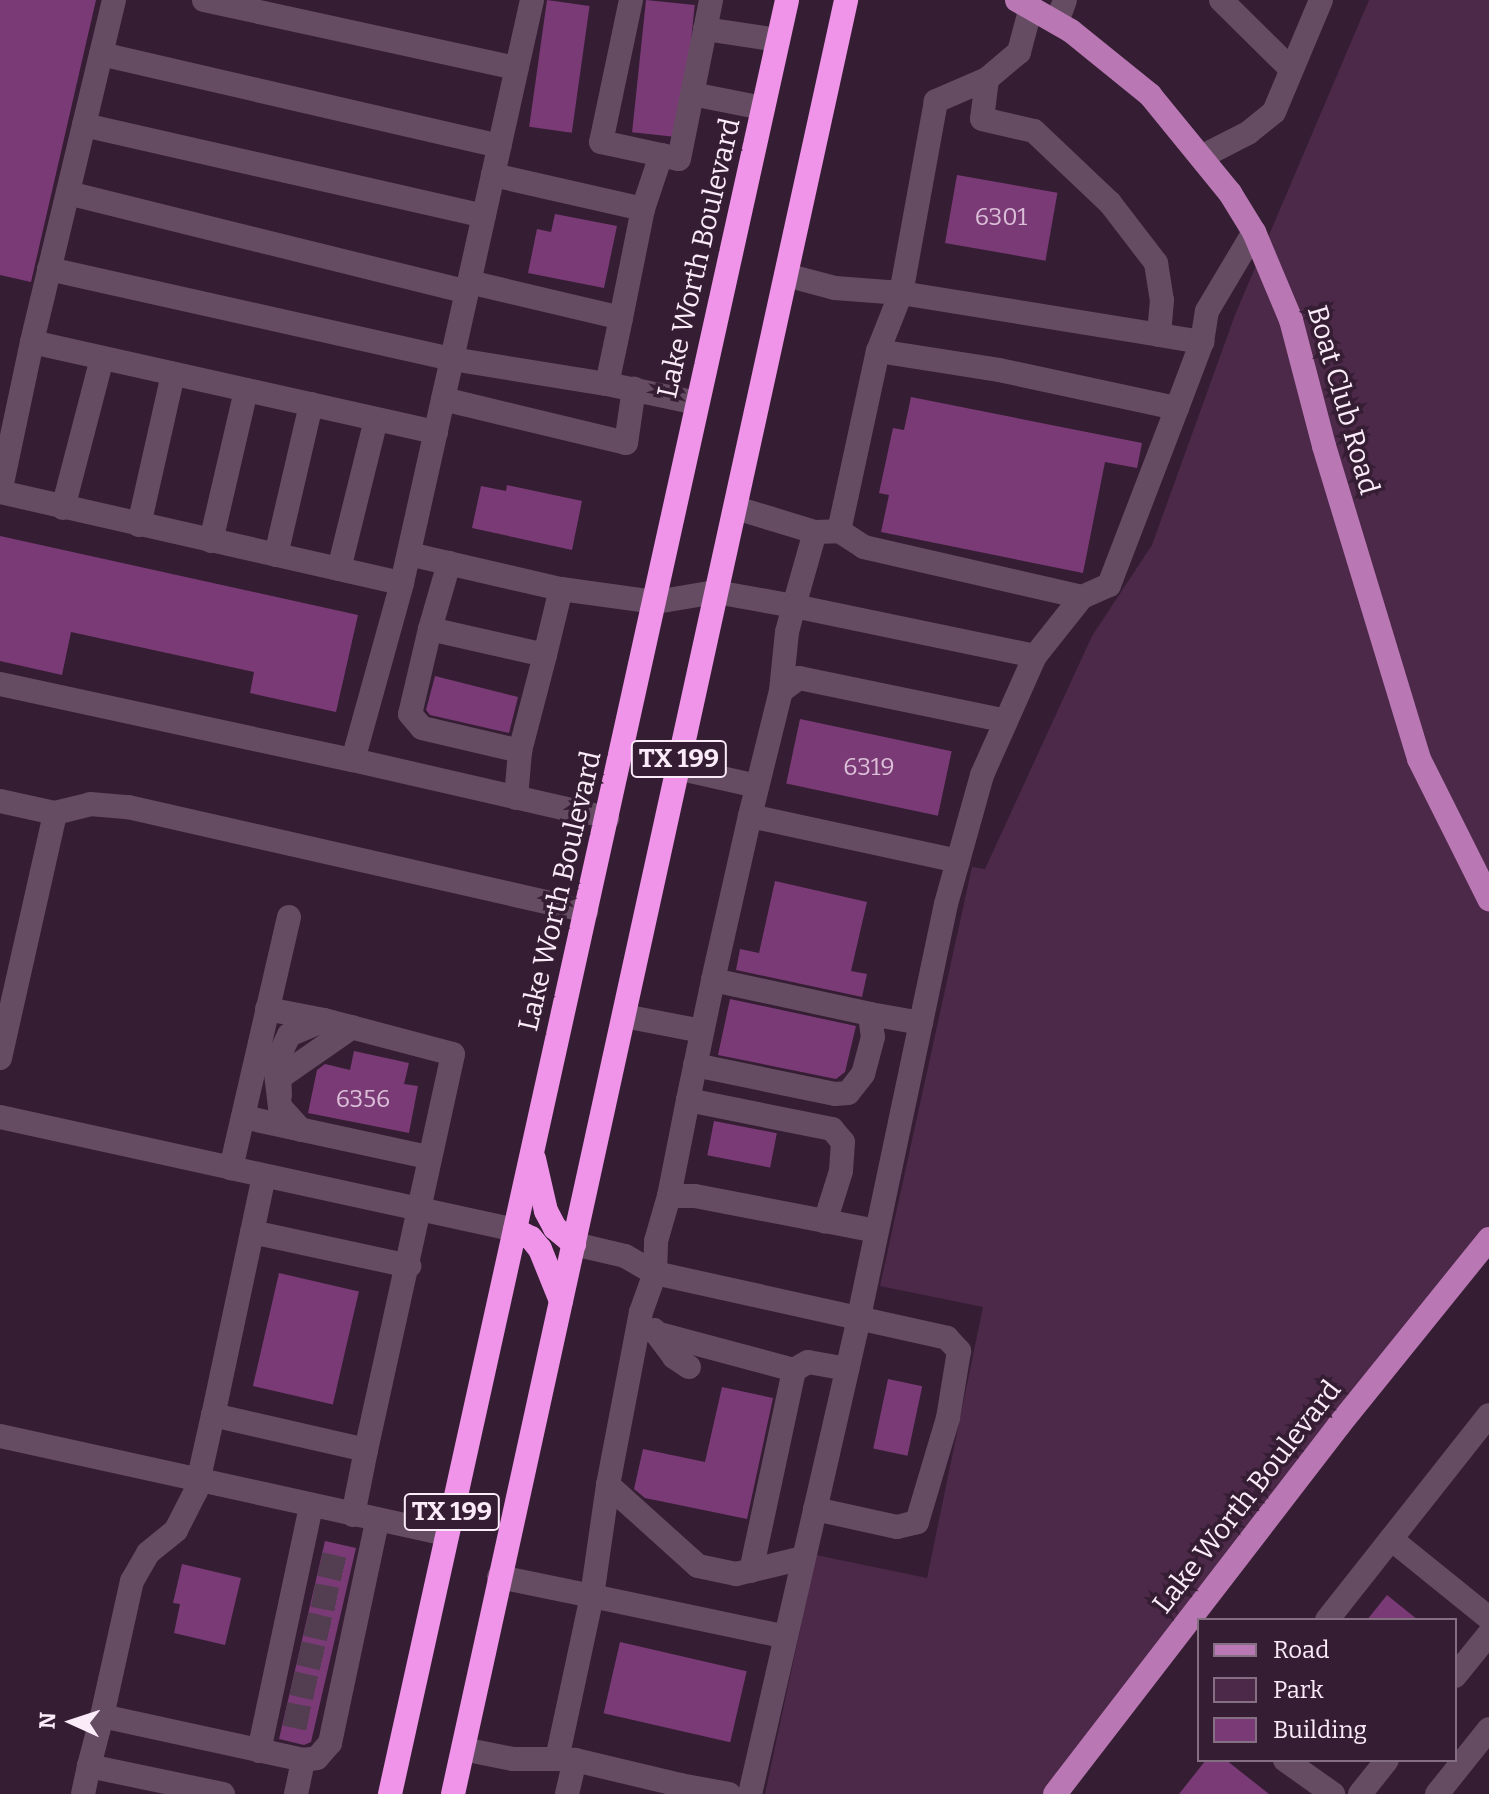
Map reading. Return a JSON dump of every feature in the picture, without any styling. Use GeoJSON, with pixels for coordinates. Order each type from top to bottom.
{"type":"FeatureCollection","features":[{"type":"Feature","properties":{"kind":"highway","name":"Lake Worth Boulevard"},"geometry":{"type":"LineString","coordinates":[[390,1794],[787,0]]}},
{"type":"Feature","properties":{"kind":"highway","name":"TX 199"},"geometry":{"type":"LineString","coordinates":[[453,1794],[846,0]]}},
{"type":"Feature","properties":{"kind":"highway"},"geometry":{"type":"LineString","coordinates":[[532,1153],[546,1211],[555,1228],[574,1244]]}},
{"type":"Feature","properties":{"kind":"highway"},"geometry":{"type":"LineString","coordinates":[[515,1230],[531,1238],[540,1249],[561,1301]]}},
{"type":"Feature","properties":{"kind":"main road","name":"Boat Club Road"},"geometry":{"type":"LineString","coordinates":[[1024,3],[1061,11],[1150,95],[1230,193],[1254,232],[1291,320],[1324,446],[1419,759],[1489,899]]}},
{"type":"Feature","properties":{"kind":"main road","name":"Lake Worth Boulevard"},"geometry":{"type":"LineString","coordinates":[[1055,1794],[1329,1437],[1489,1239]]}},
{"type":"Feature","properties":{"kind":"lane"},"geometry":{"type":"LineString","coordinates":[[114,0],[32,342],[0,492],[402,583]]}},
{"type":"Feature","properties":{"kind":"lane"},"geometry":{"type":"LineString","coordinates":[[204,0],[517,68]]}},
{"type":"Feature","properties":{"kind":"lane"},"geometry":{"type":"LineString","coordinates":[[631,0],[601,142],[679,159],[711,0]]}},
{"type":"Feature","properties":{"kind":"lane"},"geometry":{"type":"LineString","coordinates":[[1221,0],[1291,69]]}},
{"type":"Feature","properties":{"kind":"lane"},"geometry":{"type":"LineString","coordinates":[[1201,157],[1248,133],[1274,112],[1321,0]]}},
{"type":"Feature","properties":{"kind":"lane"},"geometry":{"type":"LineString","coordinates":[[353,760],[409,554],[517,68],[525,1]]}},
{"type":"Feature","properties":{"kind":"lane"},"geometry":{"type":"LineString","coordinates":[[567,1794],[566,1759],[608,1485],[641,1312],[655,1273],[656,1241],[669,1196],[713,980],[781,691],[787,632],[794,606],[827,532],[878,351],[901,293],[936,101],[987,79],[1019,52],[1024,3]]}},
{"type":"Feature","properties":{"kind":"lane"},"geometry":{"type":"LineString","coordinates":[[705,29],[778,40]]}},
{"type":"Feature","properties":{"kind":"lane"},"geometry":{"type":"LineString","coordinates":[[101,54],[500,146]]}},
{"type":"Feature","properties":{"kind":"lane"},"geometry":{"type":"LineString","coordinates":[[987,79],[982,119],[1034,131],[1110,203],[1156,263],[1162,300],[1159,335]]}},
{"type":"Feature","properties":{"kind":"lane"},"geometry":{"type":"LineString","coordinates":[[692,94],[763,108]]}},
{"type":"Feature","properties":{"kind":"lane"},"geometry":{"type":"LineString","coordinates":[[84,125],[484,216]]}},
{"type":"Feature","properties":{"kind":"lane"},"geometry":{"type":"LineString","coordinates":[[607,384],[643,209],[661,155]]}},
{"type":"Feature","properties":{"kind":"lane"},"geometry":{"type":"LineString","coordinates":[[493,175],[643,209]]}},
{"type":"Feature","properties":{"kind":"lane"},"geometry":{"type":"LineString","coordinates":[[68,193],[468,287],[621,318]]}},
{"type":"Feature","properties":{"kind":"lane"},"geometry":{"type":"LineString","coordinates":[[750,1794],[858,1321],[921,1023],[958,861],[982,775],[1035,656],[1082,597],[1109,585],[1202,342],[1207,311],[1254,232]]}},
{"type":"Feature","properties":{"kind":"lane"},"geometry":{"type":"LineString","coordinates":[[49,269],[452,359],[607,384],[697,403]]}},
{"type":"Feature","properties":{"kind":"lane"},"geometry":{"type":"LineString","coordinates":[[786,275],[835,288],[901,293],[1202,342]]}},
{"type":"Feature","properties":{"kind":"lane"},"geometry":{"type":"LineString","coordinates":[[32,342],[436,432]]}},
{"type":"Feature","properties":{"kind":"lane"},"geometry":{"type":"LineString","coordinates":[[878,351],[999,370],[1177,408]]}},
{"type":"Feature","properties":{"kind":"lane"},"geometry":{"type":"LineString","coordinates":[[63,508],[102,358]]}},
{"type":"Feature","properties":{"kind":"lane"},"geometry":{"type":"LineString","coordinates":[[139,525],[173,374]]}},
{"type":"Feature","properties":{"kind":"lane"},"geometry":{"type":"LineString","coordinates":[[443,399],[626,443],[634,389]]}},
{"type":"Feature","properties":{"kind":"lane"},"geometry":{"type":"LineString","coordinates":[[211,541],[246,390]]}},
{"type":"Feature","properties":{"kind":"lane"},"geometry":{"type":"LineString","coordinates":[[276,555],[311,404]]}},
{"type":"Feature","properties":{"kind":"lane"},"geometry":{"type":"LineString","coordinates":[[339,569],[376,419]]}},
{"type":"Feature","properties":{"kind":"lane"},"geometry":{"type":"LineString","coordinates":[[736,508],[827,532],[864,547],[1082,597]]}},
{"type":"Feature","properties":{"kind":"lane"},"geometry":{"type":"LineString","coordinates":[[409,554],[561,589],[656,602],[716,592],[1035,656]]}},
{"type":"Feature","properties":{"kind":"lane"},"geometry":{"type":"LineString","coordinates":[[449,563],[410,714],[422,728],[520,751]]}},
{"type":"Feature","properties":{"kind":"lane"},"geometry":{"type":"LineString","coordinates":[[516,798],[520,751],[561,589]]}},
{"type":"Feature","properties":{"kind":"lane"},"geometry":{"type":"LineString","coordinates":[[430,629],[545,655]]}},
{"type":"Feature","properties":{"kind":"lane"},"geometry":{"type":"LineString","coordinates":[[781,691],[799,678],[1006,721]]}},
{"type":"Feature","properties":{"kind":"lane"},"geometry":{"type":"LineString","coordinates":[[0,684],[607,818]]}},
{"type":"Feature","properties":{"kind":"lane"},"geometry":{"type":"LineString","coordinates":[[677,768],[757,786]]}},
{"type":"Feature","properties":{"kind":"lane"},"geometry":{"type":"LineString","coordinates":[[0,801],[55,813],[90,804],[128,807],[586,911]]}},
{"type":"Feature","properties":{"kind":"lane"},"geometry":{"type":"LineString","coordinates":[[0,1058],[5,1009],[55,813]]}},
{"type":"Feature","properties":{"kind":"lane"},"geometry":{"type":"LineString","coordinates":[[750,816],[958,861]]}},
{"type":"Feature","properties":{"kind":"lane"},"geometry":{"type":"LineString","coordinates":[[231,1168],[289,917]]}},
{"type":"Feature","properties":{"kind":"lane"},"geometry":{"type":"LineString","coordinates":[[713,980],[921,1023]]}},
{"type":"Feature","properties":{"kind":"lane"},"geometry":{"type":"LineString","coordinates":[[267,1009],[324,1020],[453,1054],[428,1157],[409,1266],[353,1515]]}},
{"type":"Feature","properties":{"kind":"lane"},"geometry":{"type":"LineString","coordinates":[[695,1065],[835,1094],[848,1093],[863,1074],[870,1049],[873,1037],[870,1014]]}},
{"type":"Feature","properties":{"kind":"lane"},"geometry":{"type":"LineString","coordinates":[[624,1016],[702,1031]]}},
{"type":"Feature","properties":{"kind":"lane"},"geometry":{"type":"LineString","coordinates":[[301,1130],[280,1107],[275,1065],[279,1049],[289,1035],[324,1020]]}},
{"type":"Feature","properties":{"kind":"lane"},"geometry":{"type":"LineString","coordinates":[[280,1107],[279,1078],[352,1027]]}},
{"type":"Feature","properties":{"kind":"lane"},"geometry":{"type":"LineString","coordinates":[[688,1100],[832,1129],[843,1142],[841,1171],[825,1222]]}},
{"type":"Feature","properties":{"kind":"lane"},"geometry":{"type":"LineString","coordinates":[[0,1117],[515,1230]]}},
{"type":"Feature","properties":{"kind":"lane"},"geometry":{"type":"LineString","coordinates":[[243,1117],[428,1157]]}},
{"type":"Feature","properties":{"kind":"lane"},"geometry":{"type":"LineString","coordinates":[[83,1794],[132,1581],[148,1553],[176,1530],[198,1480],[264,1176]]}},
{"type":"Feature","properties":{"kind":"lane"},"geometry":{"type":"LineString","coordinates":[[669,1196],[695,1196],[877,1231]]}},
{"type":"Feature","properties":{"kind":"lane"},"geometry":{"type":"LineString","coordinates":[[252,1232],[409,1266]]}},
{"type":"Feature","properties":{"kind":"lane"},"geometry":{"type":"LineString","coordinates":[[574,1244],[625,1256],[655,1273],[858,1321],[947,1338],[959,1351],[948,1418],[917,1522],[897,1527],[815,1509]]}},
{"type":"Feature","properties":{"kind":"lane"},"geometry":{"type":"LineString","coordinates":[[641,1312],[674,1357],[689,1367]]}},
{"type":"Feature","properties":{"kind":"lane"},"geometry":{"type":"LineString","coordinates":[[656,1333],[794,1370],[808,1362],[847,1369]]}},
{"type":"Feature","properties":{"kind":"lane"},"geometry":{"type":"LineString","coordinates":[[751,1571],[794,1370]]}},
{"type":"Feature","properties":{"kind":"lane"},"geometry":{"type":"LineString","coordinates":[[213,1415],[366,1450]]}},
{"type":"Feature","properties":{"kind":"lane"},"geometry":{"type":"LineString","coordinates":[[1329,1618],[1487,1422]]}},
{"type":"Feature","properties":{"kind":"lane"},"geometry":{"type":"LineString","coordinates":[[0,1436],[447,1534]]}},
{"type":"Feature","properties":{"kind":"lane"},"geometry":{"type":"LineString","coordinates":[[608,1485],[652,1528],[698,1566],[736,1574],[803,1558]]}},
{"type":"Feature","properties":{"kind":"lane"},"geometry":{"type":"LineString","coordinates":[[259,1751],[276,1712],[310,1562],[311,1506]]}},
{"type":"Feature","properties":{"kind":"lane"},"geometry":{"type":"LineString","coordinates":[[102,1716],[303,1760],[317,1758],[330,1743],[325,1723],[359,1572],[377,1521]]}},
{"type":"Feature","properties":{"kind":"lane"},"geometry":{"type":"LineString","coordinates":[[1391,1539],[1489,1618]]}},
{"type":"Feature","properties":{"kind":"lane"},"geometry":{"type":"LineString","coordinates":[[499,1577],[786,1637]]}},
{"type":"Feature","properties":{"kind":"lane"},"geometry":{"type":"LineString","coordinates":[[1457,1674],[1489,1634]]}},
{"type":"Feature","properties":{"kind":"lane"},"geometry":{"type":"LineString","coordinates":[[1437,1794],[1489,1729]]}},
{"type":"Feature","properties":{"kind":"lane"},"geometry":{"type":"LineString","coordinates":[[463,1749],[531,1761],[566,1759],[679,1789],[729,1794]]}},
{"type":"Feature","properties":{"kind":"lane"},"geometry":{"type":"LineString","coordinates":[[296,1794],[303,1760]]}},
{"type":"Feature","properties":{"kind":"lane"},"geometry":{"type":"LineString","coordinates":[[1288,1762],[1333,1794]]}},
{"type":"Feature","properties":{"kind":"lane"},"geometry":{"type":"LineString","coordinates":[[1360,1794],[1385,1762]]}},
{"type":"Feature","properties":{"kind":"lane"},"geometry":{"type":"LineString","coordinates":[[89,1766],[134,1785],[223,1794]]}},
{"type":"Feature","properties":{"kind":"green space"},"geometry":{"type":"Polygon","coordinates":[[[1369,0],[1489,0],[1489,1234],[1066,1794],[765,1794],[816,1555],[927,1578],[983,1307],[880,1286],[972,867],[985,869],[1092,636],[1152,545],[1235,315],[1369,0]]]}},
{"type":"Feature","properties":{"kind":"building"},"geometry":{"type":"Polygon","coordinates":[[[0,0],[96,0],[31,282],[0,275],[0,0]]]}},
{"type":"Feature","properties":{"kind":"building"},"geometry":{"type":"Polygon","coordinates":[[[547,0],[590,6],[572,133],[529,127],[547,0]]]}},
{"type":"Feature","properties":{"kind":"building"},"geometry":{"type":"Polygon","coordinates":[[[646,0],[695,5],[681,137],[632,132],[646,0]]]}},
{"type":"Feature","properties":{"kind":"building"},"geometry":{"type":"Polygon","coordinates":[[[957,175],[1057,193],[1045,261],[945,243],[957,175]]]}},
{"type":"Feature","properties":{"kind":"building"},"geometry":{"type":"Polygon","coordinates":[[[555,214],[617,226],[604,288],[528,273],[537,229],[551,232],[555,214]]]}},
{"type":"Feature","properties":{"kind":"building"},"geometry":{"type":"Polygon","coordinates":[[[911,397],[1142,443],[1137,468],[1105,462],[1083,573],[881,532],[889,495],[879,493],[893,428],[904,430],[911,397]]]}},
{"type":"Feature","properties":{"kind":"building"},"geometry":{"type":"Polygon","coordinates":[[[507,485],[582,501],[572,550],[472,528],[481,486],[506,491],[507,485]]]}},
{"type":"Feature","properties":{"kind":"building"},"geometry":{"type":"Polygon","coordinates":[[[0,536],[358,615],[336,712],[250,693],[254,672],[71,632],[62,675],[0,661],[0,536]]]}},
{"type":"Feature","properties":{"kind":"building"},"geometry":{"type":"Polygon","coordinates":[[[435,676],[518,697],[509,733],[430,715],[426,710],[435,676]]]}},
{"type":"Feature","properties":{"kind":"building"},"geometry":{"type":"Polygon","coordinates":[[[800,719],[952,751],[938,816],[786,784],[800,719]]]}},
{"type":"Feature","properties":{"kind":"building"},"geometry":{"type":"Polygon","coordinates":[[[775,881],[867,902],[851,971],[867,974],[862,997],[736,970],[740,949],[759,953],[775,881]]]}},
{"type":"Feature","properties":{"kind":"building"},"geometry":{"type":"Polygon","coordinates":[[[730,999],[856,1026],[845,1072],[836,1079],[718,1055],[730,999]]]}},
{"type":"Feature","properties":{"kind":"building"},"geometry":{"type":"Polygon","coordinates":[[[354,1051],[409,1063],[404,1084],[418,1086],[409,1133],[308,1113],[317,1070],[325,1064],[350,1070],[354,1051]]]}},
{"type":"Feature","properties":{"kind":"building"},"geometry":{"type":"Polygon","coordinates":[[[714,1121],[777,1133],[770,1168],[707,1155],[714,1121]]]}},
{"type":"Feature","properties":{"kind":"building"},"geometry":{"type":"Polygon","coordinates":[[[279,1273],[359,1291],[333,1404],[253,1386],[279,1273]]]}},
{"type":"Feature","properties":{"kind":"building"},"geometry":{"type":"Polygon","coordinates":[[[888,1379],[922,1386],[907,1456],[873,1448],[888,1379]]]}},
{"type":"Feature","properties":{"kind":"building"},"geometry":{"type":"Polygon","coordinates":[[[722,1387],[773,1398],[747,1519],[645,1498],[634,1489],[643,1449],[705,1462],[722,1387]]]}},
{"type":"Feature","properties":{"kind":"building"},"geometry":{"type":"Polygon","coordinates":[[[325,1541],[356,1548],[311,1742],[304,1745],[279,1739],[325,1541]]]}},
{"type":"Feature","properties":{"kind":"building"},"geometry":{"type":"Polygon","coordinates":[[[182,1564],[241,1578],[225,1645],[174,1633],[180,1604],[173,1603],[182,1564]]]}},
{"type":"Feature","properties":{"kind":"building"},"geometry":{"type":"Polygon","coordinates":[[[1387,1595],[1416,1618],[1369,1618],[1387,1595]]]}},
{"type":"Feature","properties":{"kind":"building"},"geometry":{"type":"Polygon","coordinates":[[[620,1642],[747,1671],[730,1742],[604,1713],[620,1642]]]}},
{"type":"Feature","properties":{"kind":"building"},"geometry":{"type":"Polygon","coordinates":[[[1204,1762],[1229,1762],[1269,1794],[1179,1794],[1204,1762]]]}},
{"type":"Feature","properties":{"kind":"tunnel"},"geometry":{"type":"LineString","coordinates":[[320,1564],[351,1571]]}},
{"type":"Feature","properties":{"kind":"tunnel"},"geometry":{"type":"LineString","coordinates":[[313,1595],[344,1601]]}},
{"type":"Feature","properties":{"kind":"tunnel"},"geometry":{"type":"LineString","coordinates":[[306,1624],[337,1631]]}},
{"type":"Feature","properties":{"kind":"tunnel"},"geometry":{"type":"LineString","coordinates":[[299,1653],[330,1660]]}},
{"type":"Feature","properties":{"kind":"tunnel"},"geometry":{"type":"LineString","coordinates":[[292,1683],[323,1690]]}},
{"type":"Feature","properties":{"kind":"tunnel"},"geometry":{"type":"LineString","coordinates":[[285,1714],[316,1720]]}}]}
